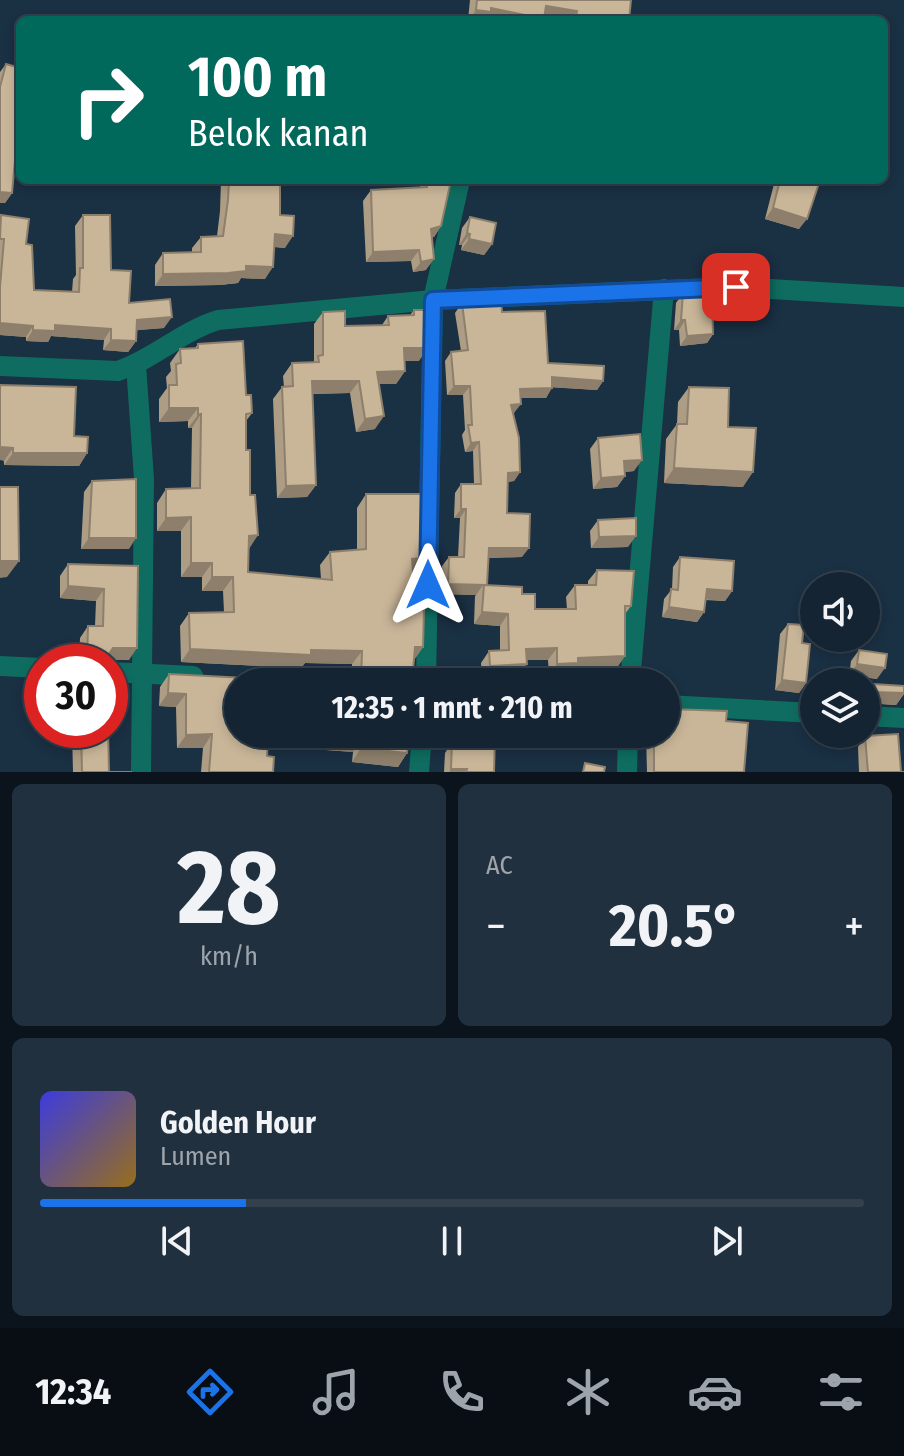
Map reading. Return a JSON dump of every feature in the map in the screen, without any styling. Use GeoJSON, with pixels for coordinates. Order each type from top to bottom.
{"type":"FeatureCollection","features":[{"type":"Feature","properties":{"kind":"street"},"geometry":{"type":"LineString","coordinates":[[426,668],[433,300],[459,184]]}},
{"type":"Feature","properties":{"kind":"street"},"geometry":{"type":"LineString","coordinates":[[0,366],[100,373],[136,365],[185,332],[218,320],[433,300],[736,287],[904,297]]}},
{"type":"Feature","properties":{"kind":"street"},"geometry":{"type":"LineString","coordinates":[[631,668],[664,289]]}},
{"type":"Feature","properties":{"kind":"street"},"geometry":{"type":"LineString","coordinates":[[136,365],[144,479],[141,772]]}},
{"type":"Feature","properties":{"kind":"street"},"geometry":{"type":"LineString","coordinates":[[0,666],[24,667]]}},
{"type":"Feature","properties":{"kind":"street"},"geometry":{"type":"LineString","coordinates":[[128,673],[224,678]]}},
{"type":"Feature","properties":{"kind":"street"},"geometry":{"type":"LineString","coordinates":[[680,706],[800,712]]}},
{"type":"Feature","properties":{"kind":"street"},"geometry":{"type":"LineString","coordinates":[[880,717],[904,718]]}},
{"type":"Feature","properties":{"kind":"street"},"geometry":{"type":"LineString","coordinates":[[419,772],[421,748]]}},
{"type":"Feature","properties":{"kind":"street"},"geometry":{"type":"LineString","coordinates":[[627,772],[628,748]]}},
{"type":"Feature","properties":{"kind":"building"},"geometry":{"type":"Polygon","coordinates":[[[477,0],[631,0],[629,16],[576,16],[577,11],[546,6],[544,16],[491,8],[491,12],[476,10],[477,0]]]}},
{"type":"Feature","properties":{"kind":"building"},"geometry":{"type":"Polygon","coordinates":[[[6,64],[16,67],[16,149],[12,193],[0,192],[0,87],[6,64]]]}},
{"type":"Feature","properties":{"kind":"building"},"geometry":{"type":"Polygon","coordinates":[[[229,184],[280,184],[280,215],[294,216],[293,236],[275,234],[273,267],[246,266],[246,271],[228,273],[163,274],[163,253],[201,252],[201,237],[223,236],[229,184]]]}},
{"type":"Feature","properties":{"kind":"building"},"geometry":{"type":"Polygon","coordinates":[[[427,184],[450,184],[441,226],[431,229],[434,259],[421,262],[419,250],[373,252],[371,190],[427,187],[427,184]]]}},
{"type":"Feature","properties":{"kind":"building"},"geometry":{"type":"Polygon","coordinates":[[[779,184],[819,184],[807,219],[773,208],[779,184]]]}},
{"type":"Feature","properties":{"kind":"building"},"geometry":{"type":"Polygon","coordinates":[[[1,215],[29,219],[26,244],[32,245],[34,290],[79,292],[80,268],[83,268],[83,215],[110,215],[111,270],[131,271],[129,303],[170,299],[172,317],[137,320],[136,341],[111,340],[111,329],[55,325],[55,331],[33,330],[33,326],[0,323],[4,239],[0,239],[1,215]]]}},
{"type":"Feature","properties":{"kind":"building"},"geometry":{"type":"Polygon","coordinates":[[[470,217],[496,223],[492,244],[469,239],[470,217]]]}},
{"type":"Feature","properties":{"kind":"building"},"geometry":{"type":"Polygon","coordinates":[[[683,293],[712,294],[713,334],[687,336],[685,320],[681,320],[683,293]]]}},
{"type":"Feature","properties":{"kind":"building"},"geometry":{"type":"Polygon","coordinates":[[[501,301],[502,312],[545,311],[548,363],[604,366],[603,381],[552,377],[552,388],[520,389],[521,404],[511,405],[519,438],[520,472],[508,473],[507,513],[530,514],[529,548],[489,548],[487,585],[448,584],[449,557],[464,557],[466,509],[461,509],[461,484],[481,484],[479,442],[471,443],[468,425],[472,425],[470,386],[454,386],[451,352],[468,350],[462,303],[501,301]]]}},
{"type":"Feature","properties":{"kind":"building"},"geometry":{"type":"Polygon","coordinates":[[[414,310],[428,310],[428,348],[404,348],[405,371],[377,372],[384,416],[365,419],[359,381],[312,381],[316,485],[286,486],[282,387],[293,386],[292,363],[319,362],[318,356],[323,355],[323,312],[345,311],[345,326],[389,325],[388,316],[414,315],[414,310]]]}},
{"type":"Feature","properties":{"kind":"building"},"geometry":{"type":"Polygon","coordinates":[[[243,341],[246,395],[251,395],[252,413],[246,414],[246,450],[250,450],[250,495],[255,495],[258,535],[249,536],[248,572],[332,580],[330,552],[366,549],[366,494],[424,494],[425,558],[412,559],[416,610],[424,610],[423,647],[415,647],[413,668],[361,668],[362,651],[311,650],[311,655],[190,649],[189,613],[234,612],[233,577],[212,577],[212,563],[191,563],[191,517],[166,518],[166,489],[200,488],[201,414],[198,415],[198,408],[169,408],[169,385],[177,385],[176,364],[181,363],[180,349],[198,348],[198,344],[243,341]]]}},
{"type":"Feature","properties":{"kind":"building"},"geometry":{"type":"Polygon","coordinates":[[[0,385],[76,387],[74,436],[88,437],[87,453],[13,453],[13,448],[0,447],[0,385]]]}},
{"type":"Feature","properties":{"kind":"building"},"geometry":{"type":"Polygon","coordinates":[[[689,387],[729,388],[728,427],[756,428],[753,472],[674,468],[677,424],[687,424],[689,387]]]}},
{"type":"Feature","properties":{"kind":"building"},"geometry":{"type":"Polygon","coordinates":[[[640,434],[642,460],[624,461],[625,476],[601,478],[598,438],[640,434]]]}},
{"type":"Feature","properties":{"kind":"building"},"geometry":{"type":"Polygon","coordinates":[[[136,479],[136,538],[89,538],[92,481],[136,479]]]}},
{"type":"Feature","properties":{"kind":"building"},"geometry":{"type":"Polygon","coordinates":[[[0,487],[18,487],[19,561],[0,561],[0,487]]]}},
{"type":"Feature","properties":{"kind":"building"},"geometry":{"type":"Polygon","coordinates":[[[636,518],[636,536],[599,537],[598,520],[636,518]]]}},
{"type":"Feature","properties":{"kind":"building"},"geometry":{"type":"Polygon","coordinates":[[[680,557],[734,561],[732,591],[707,589],[704,612],[669,607],[671,589],[678,590],[680,557]]]}},
{"type":"Feature","properties":{"kind":"building"},"geometry":{"type":"Polygon","coordinates":[[[68,564],[138,566],[137,648],[128,648],[128,644],[88,644],[88,626],[103,626],[104,589],[68,586],[68,564]]]}},
{"type":"Feature","properties":{"kind":"building"},"geometry":{"type":"Polygon","coordinates":[[[597,570],[634,571],[631,606],[625,606],[625,656],[578,658],[578,663],[557,664],[557,648],[526,649],[527,664],[490,666],[489,651],[509,650],[508,614],[482,612],[484,585],[522,587],[522,594],[535,594],[535,609],[576,609],[575,585],[596,585],[597,570]]]}},
{"type":"Feature","properties":{"kind":"building"},"geometry":{"type":"Polygon","coordinates":[[[788,624],[800,625],[800,652],[809,652],[808,668],[800,668],[800,682],[782,680],[788,624]]]}},
{"type":"Feature","properties":{"kind":"building"},"geometry":{"type":"Polygon","coordinates":[[[859,652],[887,654],[885,668],[857,664],[859,652]]]}},
{"type":"Feature","properties":{"kind":"building"},"geometry":{"type":"Polygon","coordinates":[[[169,674],[224,677],[224,748],[267,748],[267,756],[274,757],[273,772],[209,772],[212,734],[186,735],[186,694],[168,693],[169,674]]]}},
{"type":"Feature","properties":{"kind":"building"},"geometry":{"type":"Polygon","coordinates":[[[880,684],[904,686],[904,693],[880,692],[880,684]]]}},
{"type":"Feature","properties":{"kind":"building"},"geometry":{"type":"Polygon","coordinates":[[[680,709],[727,711],[726,721],[748,723],[744,772],[654,772],[654,748],[680,748],[680,709]]]}},
{"type":"Feature","properties":{"kind":"building"},"geometry":{"type":"Polygon","coordinates":[[[898,734],[901,772],[868,772],[866,748],[880,748],[880,735],[898,734]]]}},
{"type":"Feature","properties":{"kind":"building"},"geometry":{"type":"Polygon","coordinates":[[[81,748],[108,748],[109,772],[82,772],[81,748]]]}},
{"type":"Feature","properties":{"kind":"building"},"geometry":{"type":"Polygon","coordinates":[[[361,748],[408,748],[407,753],[361,748]]]}},
{"type":"Feature","properties":{"kind":"building"},"geometry":{"type":"Polygon","coordinates":[[[452,748],[495,748],[494,772],[451,769],[452,748]]]}},
{"type":"Feature","properties":{"kind":"building"},"geometry":{"type":"Polygon","coordinates":[[[585,763],[605,767],[604,772],[583,772],[585,763]]]}},
{"type":"Feature","properties":{"kind":"route"},"geometry":{"type":"LineString","coordinates":[[428,585],[428,428],[433,300],[736,287]]}}]}
